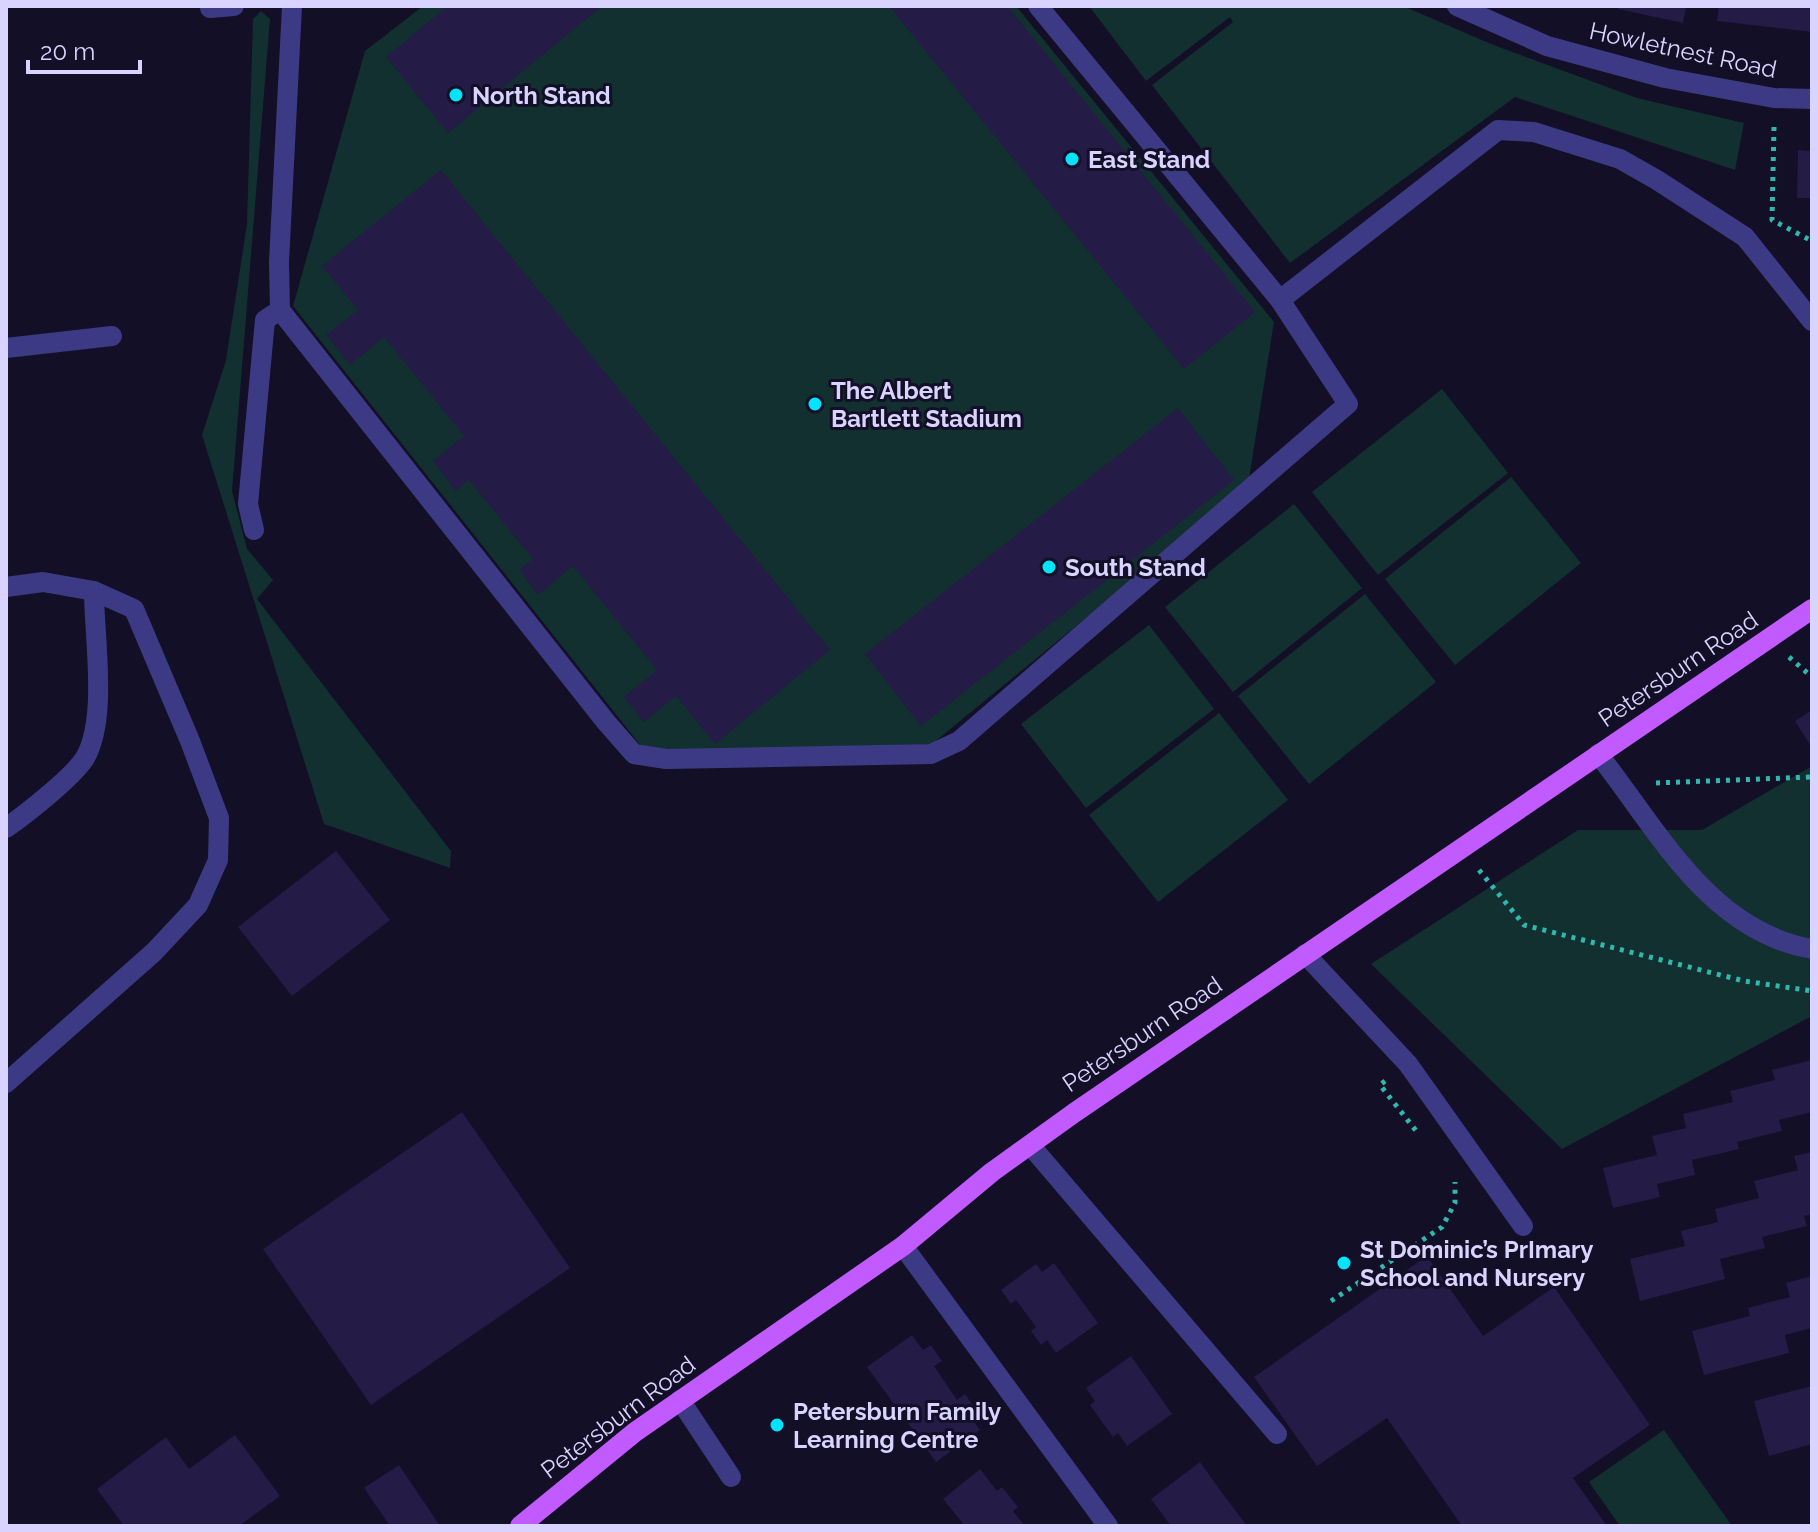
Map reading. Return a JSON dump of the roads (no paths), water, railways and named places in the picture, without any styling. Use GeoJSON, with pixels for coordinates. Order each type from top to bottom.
{"type":"FeatureCollection","features":[{"type":"Feature","properties":{"kind":"main road","name":"Petersburn Road"},"geometry":{"type":"LineString","coordinates":[[520,1526],[635,1432],[903,1246],[1030,1145],[1812,609]]}},
{"type":"Feature","properties":{"kind":"street"},"geometry":{"type":"LineString","coordinates":[[210,8],[234,6]]}},
{"type":"Feature","properties":{"kind":"street"},"geometry":{"type":"LineString","coordinates":[[292,6],[279,262],[280,310],[606,722],[634,754],[666,759],[931,754],[959,741],[1348,404],[1280,300],[1038,6]]}},
{"type":"Feature","properties":{"kind":"street","name":"Howletnest Road"},"geometry":{"type":"LineString","coordinates":[[1457,6],[1547,46],[1665,78],[1774,98],[1812,99]]}},
{"type":"Feature","properties":{"kind":"street"},"geometry":{"type":"LineString","coordinates":[[1280,300],[1498,130],[1534,132],[1620,159],[1657,180],[1745,237],[1812,321]]}},
{"type":"Feature","properties":{"kind":"street"},"geometry":{"type":"LineString","coordinates":[[254,530],[248,504],[265,320],[280,310]]}},
{"type":"Feature","properties":{"kind":"street"},"geometry":{"type":"LineString","coordinates":[[6,348],[112,336]]}},
{"type":"Feature","properties":{"kind":"street"},"geometry":{"type":"LineString","coordinates":[[6,587],[43,582],[94,591],[134,609],[219,818],[218,860],[198,905],[154,952],[6,1083]]}},
{"type":"Feature","properties":{"kind":"street"},"geometry":{"type":"LineString","coordinates":[[6,828],[56,788],[85,758],[96,721],[98,691],[94,591]]}},
{"type":"Feature","properties":{"kind":"street"},"geometry":{"type":"LineString","coordinates":[[1598,754],[1697,885],[1766,934],[1798,947],[1812,949]]}},
{"type":"Feature","properties":{"kind":"street"},"geometry":{"type":"LineString","coordinates":[[1305,954],[1408,1064],[1523,1226]]}},
{"type":"Feature","properties":{"kind":"street"},"geometry":{"type":"LineString","coordinates":[[1030,1145],[1277,1434]]}},
{"type":"Feature","properties":{"kind":"street"},"geometry":{"type":"LineString","coordinates":[[903,1246],[1108,1526]]}},
{"type":"Feature","properties":{"kind":"street"},"geometry":{"type":"LineString","coordinates":[[680,1400],[731,1477]]}},
{"type":"Feature","properties":{"kind":"place","name":"North Stand"},"geometry":{"type":"Point","coordinates":[456,95]}},
{"type":"Feature","properties":{"kind":"place","name":"East Stand"},"geometry":{"type":"Point","coordinates":[1072,159]}},
{"type":"Feature","properties":{"kind":"place","name":"The Albert Bartlett Stadium"},"geometry":{"type":"Point","coordinates":[815,404]}},
{"type":"Feature","properties":{"kind":"place","name":"South Stand"},"geometry":{"type":"Point","coordinates":[1049,567]}},
{"type":"Feature","properties":{"kind":"place","name":"St Dominic’s PrImary School and Nursery"},"geometry":{"type":"Point","coordinates":[1344,1263]}},
{"type":"Feature","properties":{"kind":"place","name":"Petersburn Family Learning Centre"},"geometry":{"type":"Point","coordinates":[777,1425]}}]}
